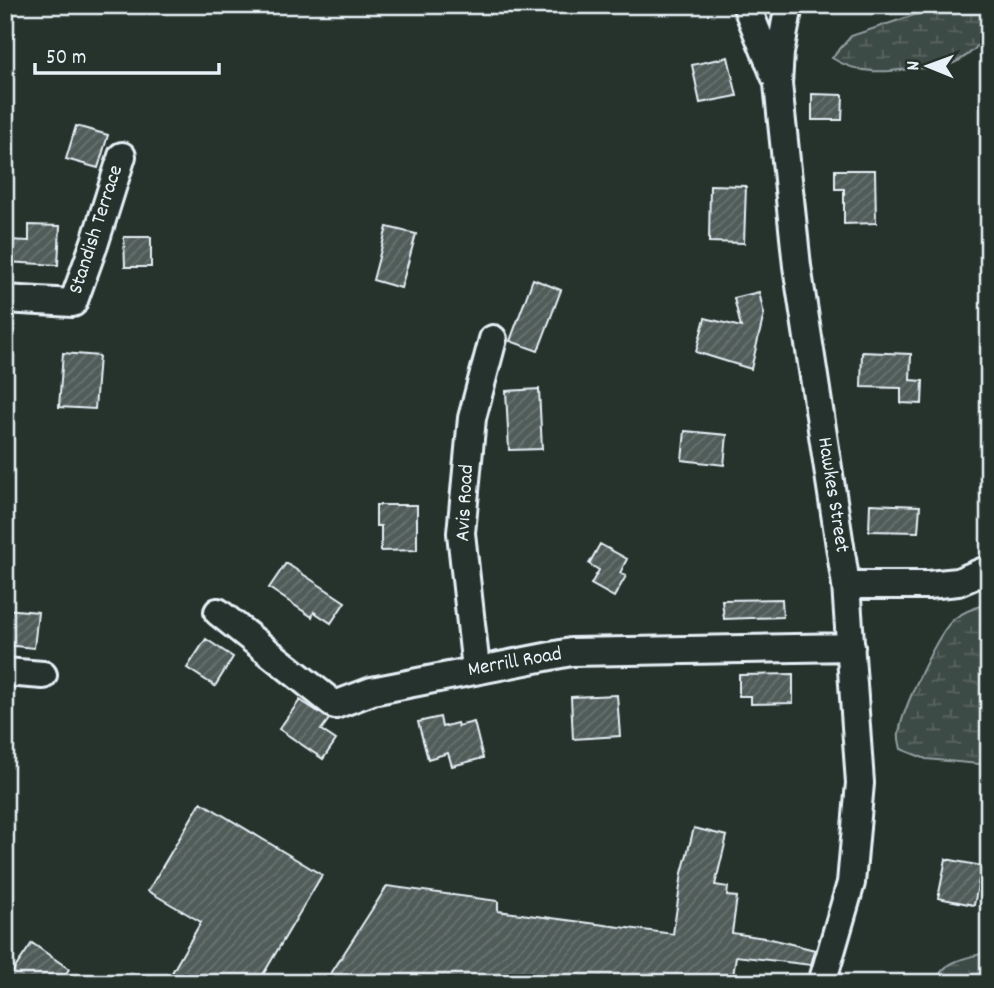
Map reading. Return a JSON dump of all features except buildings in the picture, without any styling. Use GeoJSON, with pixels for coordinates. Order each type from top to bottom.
{"type":"FeatureCollection","features":[{"type":"Feature","properties":{"kind":"street"},"geometry":{"type":"LineString","coordinates":[[746,5],[778,84]]}},
{"type":"Feature","properties":{"kind":"street","name":"Hawkes Street"},"geometry":{"type":"LineString","coordinates":[[789,5],[780,53],[778,84],[797,267],[846,585],[860,783],[851,883],[822,983]]}},
{"type":"Feature","properties":{"kind":"street","name":"Standish Terrace"},"geometry":{"type":"LineString","coordinates":[[5,299],[73,303],[122,156]]}},
{"type":"Feature","properties":{"kind":"street","name":"Avis Road"},"geometry":{"type":"LineString","coordinates":[[476,669],[461,533],[472,418],[493,340]]}},
{"type":"Feature","properties":{"kind":"street"},"geometry":{"type":"LineString","coordinates":[[846,585],[928,585],[958,582],[989,569]]}},
{"type":"Feature","properties":{"kind":"street","name":"Merrill Road"},"geometry":{"type":"LineString","coordinates":[[218,612],[335,705],[372,691],[571,652],[851,647]]}},
{"type":"Feature","properties":{"kind":"street"},"geometry":{"type":"LineString","coordinates":[[5,672],[43,675]]}},
{"type":"Feature","properties":{"kind":"green space"},"geometry":{"type":"Polygon","coordinates":[[[933,5],[989,5],[989,22],[985,35],[975,49],[961,60],[934,68],[874,71],[853,68],[832,58],[851,36],[923,12],[933,5]]]}},
{"type":"Feature","properties":{"kind":"green space"},"geometry":{"type":"Polygon","coordinates":[[[989,603],[989,765],[926,759],[901,749],[899,733],[906,708],[939,640],[958,616],[989,603]]]}},
{"type":"Feature","properties":{"kind":"green space"},"geometry":{"type":"Polygon","coordinates":[[[989,952],[989,983],[936,983],[939,975],[950,964],[989,952]]]}}]}
